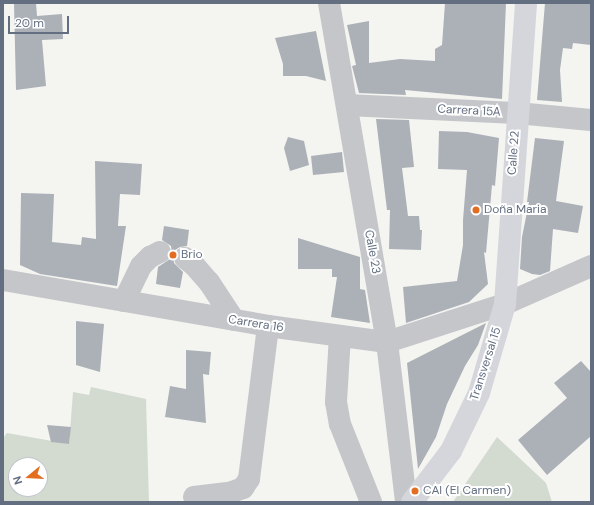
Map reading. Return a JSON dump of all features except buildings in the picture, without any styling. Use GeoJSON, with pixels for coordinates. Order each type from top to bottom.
{"type":"FeatureCollection","features":[{"type":"Feature","properties":{"kind":"main road","name":"Calle 22"},"geometry":{"type":"LineString","coordinates":[[505,304],[517,113],[526,3]]}},
{"type":"Feature","properties":{"kind":"main road","name":"Transversal 15"},"geometry":{"type":"LineString","coordinates":[[412,502],[451,451],[479,393],[505,304]]}},
{"type":"Feature","properties":{"kind":"street","name":"Calle 23"},"geometry":{"type":"LineString","coordinates":[[329,3],[388,342],[406,502]]}},
{"type":"Feature","properties":{"kind":"street","name":"Carrera 15A"},"geometry":{"type":"LineString","coordinates":[[347,105],[517,113],[591,120]]}},
{"type":"Feature","properties":{"kind":"street"},"geometry":{"type":"LineString","coordinates":[[124,301],[141,266],[150,257],[160,252]]}},
{"type":"Feature","properties":{"kind":"street"},"geometry":{"type":"LineString","coordinates":[[185,258],[194,265],[209,282],[234,320]]}},
{"type":"Feature","properties":{"kind":"street"},"geometry":{"type":"LineString","coordinates":[[505,304],[591,266]]}},
{"type":"Feature","properties":{"kind":"street","name":"Carrera 16"},"geometry":{"type":"LineString","coordinates":[[3,280],[268,326],[388,342],[505,304]]}},
{"type":"Feature","properties":{"kind":"street"},"geometry":{"type":"LineString","coordinates":[[194,497],[232,492],[244,488],[249,479],[268,326]]}},
{"type":"Feature","properties":{"kind":"street"},"geometry":{"type":"LineString","coordinates":[[340,336],[336,402],[340,424],[372,502]]}},
{"type":"Feature","properties":{"kind":"shaded area"},"geometry":{"type":"Polygon","coordinates":[[[91,387],[146,399],[149,502],[3,502],[3,438],[7,433],[69,444],[73,392],[89,395],[91,387]]]}},
{"type":"Feature","properties":{"kind":"shaded area"},"geometry":{"type":"Polygon","coordinates":[[[497,437],[546,483],[552,502],[453,502],[497,437]]]}},
{"type":"Feature","properties":{"kind":"place","name":"Doña Maria"},"geometry":{"type":"Point","coordinates":[476,210]}},
{"type":"Feature","properties":{"kind":"place","name":"Brio"},"geometry":{"type":"Point","coordinates":[173,255]}},
{"type":"Feature","properties":{"kind":"place","name":"CAI (El Carmen)"},"geometry":{"type":"Point","coordinates":[415,491]}}]}
